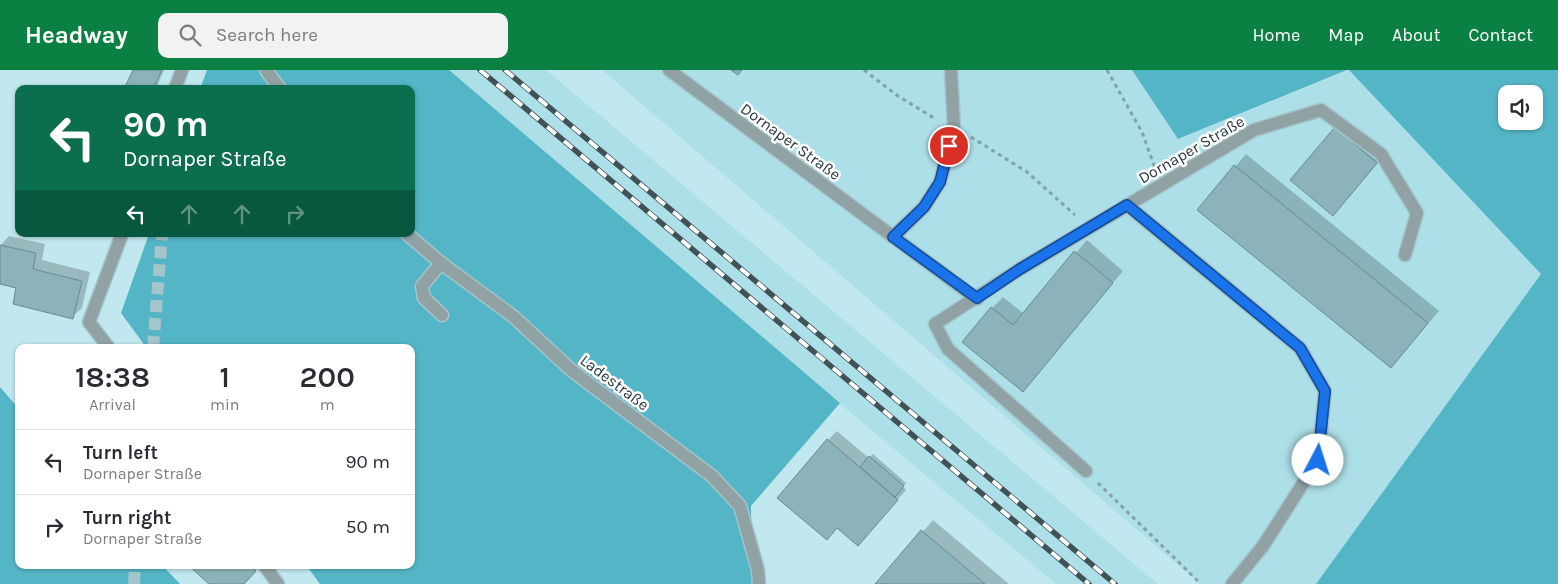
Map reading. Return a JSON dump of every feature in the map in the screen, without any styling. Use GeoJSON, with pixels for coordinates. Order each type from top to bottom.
{"type":"FeatureCollection","features":[{"type":"Feature","properties":{"kind":"street"},"geometry":{"type":"LineString","coordinates":[[176,85],[182,70]]}},
{"type":"Feature","properties":{"kind":"street"},"geometry":{"type":"LineString","coordinates":[[266,70],[277,85]]}},
{"type":"Feature","properties":{"kind":"street","name":"Dornaper Straße"},"geometry":{"type":"LineString","coordinates":[[669,70],[977,298]]}},
{"type":"Feature","properties":{"kind":"street"},"geometry":{"type":"LineString","coordinates":[[893,237],[924,207],[940,182],[954,128],[951,70]]}},
{"type":"Feature","properties":{"kind":"street","name":"Dornaper Straße"},"geometry":{"type":"LineString","coordinates":[[1086,471],[948,349],[935,324],[1088,228],[1254,130],[1321,110],[1381,154],[1417,213],[1405,255]]}},
{"type":"Feature","properties":{"kind":"street"},"geometry":{"type":"LineString","coordinates":[[1127,205],[1300,348],[1325,391],[1318,460],[1263,546],[1232,584]]}},
{"type":"Feature","properties":{"kind":"street"},"geometry":{"type":"LineString","coordinates":[[106,344],[89,322],[121,237]]}},
{"type":"Feature","properties":{"kind":"street","name":"Ladestraße"},"geometry":{"type":"LineString","coordinates":[[411,237],[441,263],[514,317],[571,370],[712,476],[740,506],[758,570],[759,584]]}},
{"type":"Feature","properties":{"kind":"street"},"geometry":{"type":"LineString","coordinates":[[441,263],[422,286],[424,298],[442,315]]}},
{"type":"Feature","properties":{"kind":"street"},"geometry":{"type":"LineString","coordinates":[[267,569],[278,584]]}},
{"type":"Feature","properties":{"kind":"path"},"geometry":{"type":"LineString","coordinates":[[864,70],[898,96],[996,151],[1027,172],[1056,196],[1088,228]]}},
{"type":"Feature","properties":{"kind":"path"},"geometry":{"type":"LineString","coordinates":[[1107,70],[1142,132],[1162,185]]}},
{"type":"Feature","properties":{"kind":"path"},"geometry":{"type":"LineString","coordinates":[[1086,471],[1201,584]]}},
{"type":"Feature","properties":{"kind":"shaded area"},"geometry":{"type":"Polygon","coordinates":[[[207,70],[449,70],[840,403],[751,506],[752,584],[320,584],[309,569],[415,569],[415,344],[144,344],[121,313],[148,237],[415,237],[415,85],[201,85],[207,70]]]}},
{"type":"Feature","properties":{"kind":"shaded area"},"geometry":{"type":"Polygon","coordinates":[[[440,70],[546,70],[1158,584],[1056,584],[440,70]]]}},
{"type":"Feature","properties":{"kind":"shaded area"},"geometry":{"type":"Polygon","coordinates":[[[602,70],[1132,70],[1179,139],[1349,70],[1541,274],[1316,584],[1200,584],[602,70]]]}},
{"type":"Feature","properties":{"kind":"shaded area"},"geometry":{"type":"Polygon","coordinates":[[[1132,70],[1347,70],[1178,139],[1132,70]]]}},
{"type":"Feature","properties":{"kind":"shaded area"},"geometry":{"type":"Polygon","coordinates":[[[1349,70],[1558,70],[1558,584],[1316,584],[1541,274],[1349,70]]]}},
{"type":"Feature","properties":{"kind":"shaded area"},"geometry":{"type":"Polygon","coordinates":[[[0,387],[15,404],[15,569],[166,569],[180,584],[0,584],[0,387]]]}},
{"type":"Feature","properties":{"kind":"building"},"geometry":{"type":"Polygon","coordinates":[[[133,70],[162,70],[155,85],[126,85],[133,70]]]}},
{"type":"Feature","properties":{"kind":"building"},"geometry":{"type":"Polygon","coordinates":[[[731,70],[742,70],[738,75],[731,70]]]}},
{"type":"Feature","properties":{"kind":"building"},"geometry":{"type":"Polygon","coordinates":[[[1335,127],[1377,163],[1333,216],[1290,180],[1335,127]]]}},
{"type":"Feature","properties":{"kind":"building"},"geometry":{"type":"Polygon","coordinates":[[[1234,165],[1428,323],[1391,368],[1197,210],[1234,165]]]}},
{"type":"Feature","properties":{"kind":"building"},"geometry":{"type":"Polygon","coordinates":[[[0,245],[36,253],[33,269],[82,281],[73,319],[13,304],[16,288],[0,284],[0,245]]]}},
{"type":"Feature","properties":{"kind":"building"},"geometry":{"type":"Polygon","coordinates":[[[1074,251],[1113,283],[1023,392],[962,342],[991,307],[1013,325],[1074,251]]]}},
{"type":"Feature","properties":{"kind":"building"},"geometry":{"type":"Polygon","coordinates":[[[827,439],[898,500],[858,546],[837,528],[827,540],[777,498],[827,439]]]}},
{"type":"Feature","properties":{"kind":"building"},"geometry":{"type":"Polygon","coordinates":[[[869,456],[904,486],[895,497],[860,467],[869,456]]]}},
{"type":"Feature","properties":{"kind":"building"},"geometry":{"type":"Polygon","coordinates":[[[921,530],[985,584],[875,584],[921,530]]]}},
{"type":"Feature","properties":{"kind":"building"},"geometry":{"type":"Polygon","coordinates":[[[192,569],[254,569],[256,571],[244,584],[209,584],[192,569]]]}},
{"type":"Feature","properties":{"kind":"tunnel"},"geometry":{"type":"LineString","coordinates":[[153,344],[162,237]]}},
{"type":"Feature","properties":{"kind":"tunnel"},"geometry":{"type":"LineString","coordinates":[[134,584],[135,569]]}},
{"type":"Feature","properties":{"kind":"railway"},"geometry":{"type":"LineString","coordinates":[[480,70],[1089,584]]}},
{"type":"Feature","properties":{"kind":"railway"},"geometry":{"type":"LineString","coordinates":[[505,70],[1115,584]]}},
{"type":"Feature","properties":{"kind":"route"},"geometry":{"type":"LineString","coordinates":[[949,146],[940,182],[924,207],[893,237],[977,298],[1020,269],[1127,205],[1300,348],[1325,391],[1318,460]]}}]}
